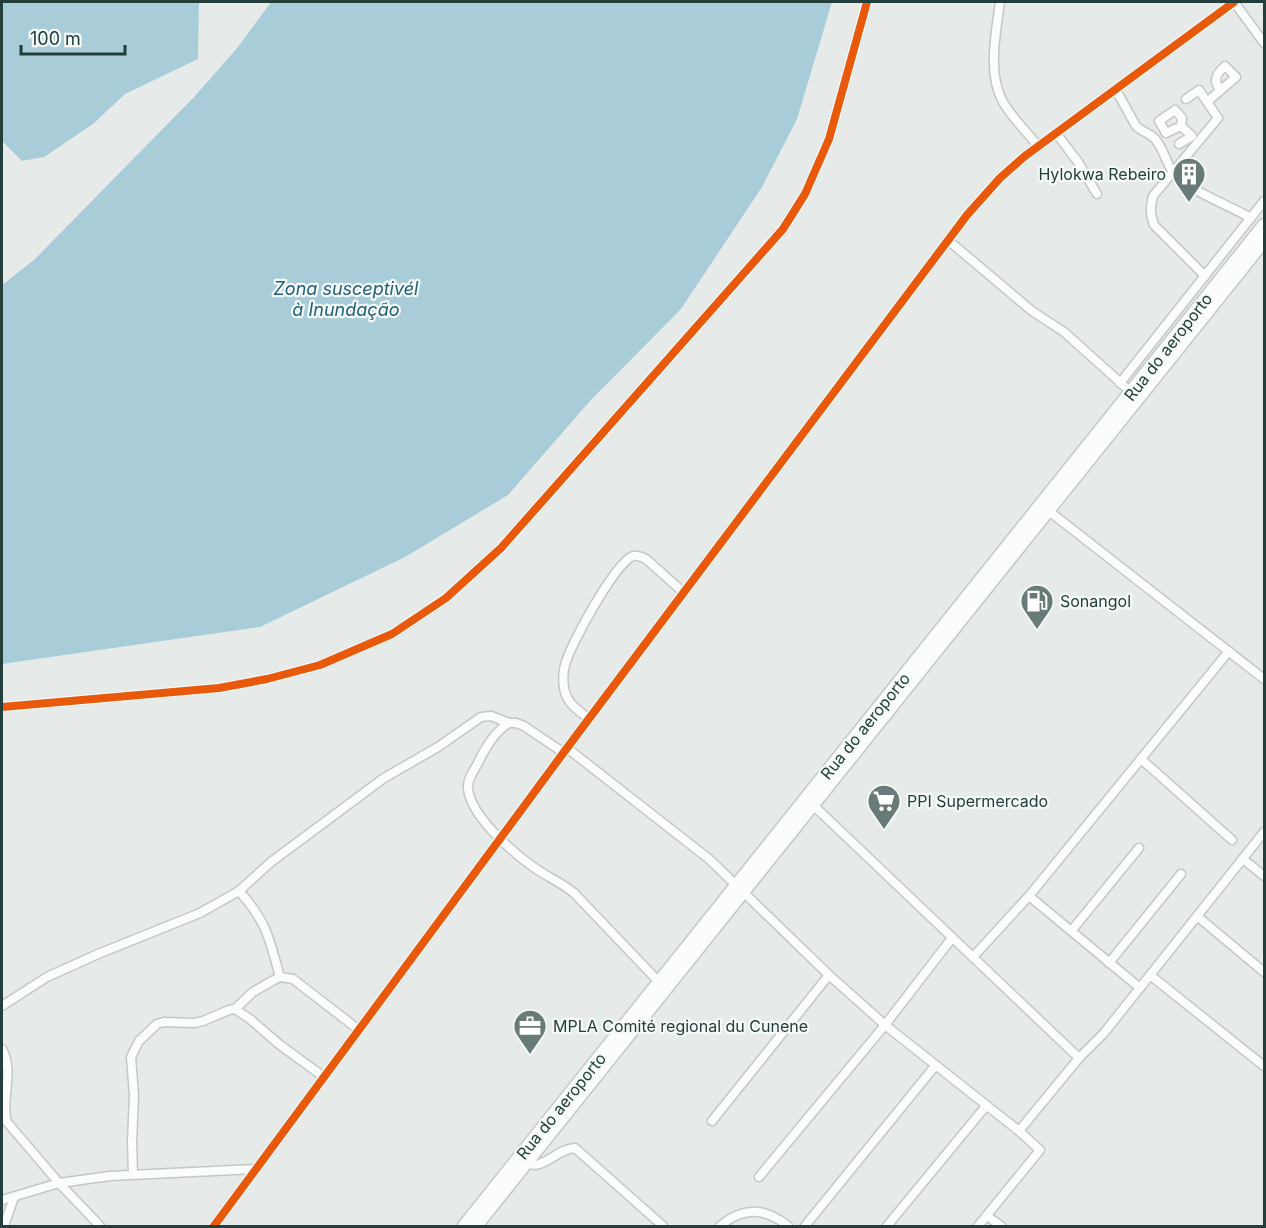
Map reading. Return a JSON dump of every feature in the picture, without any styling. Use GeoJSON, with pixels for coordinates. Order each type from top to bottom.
{"type":"FeatureCollection","features":[{"type":"Feature","properties":{"kind":"main road","name":"Rua do aeroporto"},"geometry":{"type":"LineString","coordinates":[[476,1227],[522,1162],[660,982],[813,805],[1264,225]]}},
{"type":"Feature","properties":{"kind":"main road","name":"Rua do aeroporto"},"geometry":{"type":"LineString","coordinates":[[464,1227],[522,1162],[1046,508],[1264,241]]}},
{"type":"Feature","properties":{"kind":"street"},"geometry":{"type":"LineString","coordinates":[[2,707],[219,688],[267,679],[320,665],[392,634],[446,598],[515,533],[783,229],[805,194],[829,139],[867,2]]}},
{"type":"Feature","properties":{"kind":"street"},"geometry":{"type":"LineString","coordinates":[[1000,2],[994,73],[998,91],[1004,104],[1038,146]]}},
{"type":"Feature","properties":{"kind":"street"},"geometry":{"type":"LineString","coordinates":[[214,1227],[565,750],[967,215],[1000,178],[1038,146],[1234,2],[1264,43]]}},
{"type":"Feature","properties":{"kind":"street"},"geometry":{"type":"LineString","coordinates":[[1116,90],[1136,126],[1156,139],[1172,171],[1192,187],[1251,218]]}},
{"type":"Feature","properties":{"kind":"street"},"geometry":{"type":"LineString","coordinates":[[1186,99],[1199,90],[1218,118],[1153,196],[1150,215],[1154,225],[1205,276]]}},
{"type":"Feature","properties":{"kind":"street"},"geometry":{"type":"LineString","coordinates":[[1208,101],[1221,90]]}},
{"type":"Feature","properties":{"kind":"street"},"geometry":{"type":"LineString","coordinates":[[1175,110],[1182,118],[1181,126],[1166,133],[1159,121],[1175,110]]}},
{"type":"Feature","properties":{"kind":"street"},"geometry":{"type":"LineString","coordinates":[[1146,134],[1162,126]]}},
{"type":"Feature","properties":{"kind":"street"},"geometry":{"type":"LineString","coordinates":[[1179,144],[1192,136],[1181,126]]}},
{"type":"Feature","properties":{"kind":"street"},"geometry":{"type":"LineString","coordinates":[[1056,133],[1084,170],[1097,194]]}},
{"type":"Feature","properties":{"kind":"street"},"geometry":{"type":"LineString","coordinates":[[1120,383],[1264,201]]}},
{"type":"Feature","properties":{"kind":"street"},"geometry":{"type":"LineString","coordinates":[[949,241],[1032,311],[1064,332],[1132,393]]}},
{"type":"Feature","properties":{"kind":"street"},"geometry":{"type":"LineString","coordinates":[[1046,508],[1264,679]]}},
{"type":"Feature","properties":{"kind":"street"},"geometry":{"type":"LineString","coordinates":[[590,718],[568,702],[563,685],[564,667],[573,642],[606,586],[627,561],[633,556],[640,556],[683,592]]}},
{"type":"Feature","properties":{"kind":"street"},"geometry":{"type":"LineString","coordinates":[[973,957],[1029,896],[1229,651]]}},
{"type":"Feature","properties":{"kind":"street"},"geometry":{"type":"LineString","coordinates":[[2,1006],[47,977],[200,913],[239,891],[271,862],[384,778],[438,747],[472,722],[481,717],[491,716],[524,726],[565,750],[701,853],[885,1025],[1020,1131],[1040,1150],[978,1227]]}},
{"type":"Feature","properties":{"kind":"street"},"geometry":{"type":"LineString","coordinates":[[509,723],[498,731],[483,752],[470,778],[468,789],[480,815],[501,840],[532,866],[561,882],[574,893],[660,982]]}},
{"type":"Feature","properties":{"kind":"street"},"geometry":{"type":"LineString","coordinates":[[1141,759],[1232,840]]}},
{"type":"Feature","properties":{"kind":"street"},"geometry":{"type":"LineString","coordinates":[[813,805],[1079,1058]]}},
{"type":"Feature","properties":{"kind":"street"},"geometry":{"type":"LineString","coordinates":[[1020,1131],[1079,1058],[1104,1033],[1264,832]]}},
{"type":"Feature","properties":{"kind":"street"},"geometry":{"type":"LineString","coordinates":[[1072,930],[1139,848]]}},
{"type":"Feature","properties":{"kind":"street"},"geometry":{"type":"LineString","coordinates":[[1243,859],[1264,876]]}},
{"type":"Feature","properties":{"kind":"street"},"geometry":{"type":"LineString","coordinates":[[1109,963],[1181,874]]}},
{"type":"Feature","properties":{"kind":"street"},"geometry":{"type":"LineString","coordinates":[[239,891],[262,919],[280,977]]}},
{"type":"Feature","properties":{"kind":"street"},"geometry":{"type":"LineString","coordinates":[[1029,896],[1140,988]]}},
{"type":"Feature","properties":{"kind":"street"},"geometry":{"type":"LineString","coordinates":[[1197,916],[1264,972]]}},
{"type":"Feature","properties":{"kind":"street"},"geometry":{"type":"LineString","coordinates":[[759,1177],[885,1025],[952,938]]}},
{"type":"Feature","properties":{"kind":"street"},"geometry":{"type":"LineString","coordinates":[[712,1121],[829,975]]}},
{"type":"Feature","properties":{"kind":"street"},"geometry":{"type":"LineString","coordinates":[[1150,975],[1264,1066]]}},
{"type":"Feature","properties":{"kind":"street"},"geometry":{"type":"LineString","coordinates":[[133,1174],[132,1051],[152,1027],[157,1024],[199,1022],[236,1009],[253,992],[280,977],[293,979],[359,1030]]}},
{"type":"Feature","properties":{"kind":"street"},"geometry":{"type":"LineString","coordinates":[[236,1009],[324,1077]]}},
{"type":"Feature","properties":{"kind":"street"},"geometry":{"type":"LineString","coordinates":[[2,1049],[7,1064],[5,1118],[59,1183],[100,1227]]}},
{"type":"Feature","properties":{"kind":"street"},"geometry":{"type":"LineString","coordinates":[[805,1227],[935,1066]]}},
{"type":"Feature","properties":{"kind":"street"},"geometry":{"type":"LineString","coordinates":[[887,1227],[987,1106]]}},
{"type":"Feature","properties":{"kind":"street"},"geometry":{"type":"LineString","coordinates":[[522,1162],[544,1163],[562,1150],[575,1148],[663,1227]]}},
{"type":"Feature","properties":{"kind":"street"},"geometry":{"type":"LineString","coordinates":[[2,1200],[59,1183],[133,1174],[255,1169]]}},
{"type":"Feature","properties":{"kind":"street"},"geometry":{"type":"LineString","coordinates":[[4,1227],[14,1197]]}},
{"type":"Feature","properties":{"kind":"street"},"geometry":{"type":"LineString","coordinates":[[720,1227],[726,1221],[744,1213],[758,1211],[771,1214],[788,1227]]}},
{"type":"Feature","properties":{"kind":"street"},"geometry":{"type":"LineString","coordinates":[[987,1216],[1002,1227]]}},
{"type":"Feature","properties":{"kind":"water"},"geometry":{"type":"Polygon","coordinates":[[[2,2],[199,2],[198,59],[125,94],[93,124],[44,157],[22,161],[2,141],[2,2]]]}},
{"type":"Feature","properties":{"kind":"water","name":"Zona susceptivél à Inundação"},"geometry":{"type":"Polygon","coordinates":[[[271,2],[832,2],[797,119],[762,187],[681,309],[589,402],[508,495],[405,557],[260,627],[2,664],[2,285],[34,260],[195,96],[238,47],[271,2]]]}},
{"type":"Feature","properties":{"kind":"cycle path"},"geometry":{"type":"LineString","coordinates":[[2,707],[219,688],[267,679],[320,665],[392,634],[446,598],[501,548],[783,229],[805,194],[829,139],[867,2]]}},
{"type":"Feature","properties":{"kind":"cycle path"},"geometry":{"type":"LineString","coordinates":[[214,1226],[567,748],[967,215],[1000,178],[1025,156],[1234,2]]}},
{"type":"Feature","properties":{"kind":"place","name":"Hylokwa Rebeiro"},"geometry":{"type":"Point","coordinates":[1189,203]}},
{"type":"Feature","properties":{"kind":"place","name":"Sonangol"},"geometry":{"type":"Point","coordinates":[1037,630]}},
{"type":"Feature","properties":{"kind":"place","name":"PPI Supermercado"},"geometry":{"type":"Point","coordinates":[884,830]}},
{"type":"Feature","properties":{"kind":"place","name":"MPLA Comité regional du Cunene"},"geometry":{"type":"Point","coordinates":[530,1055]}}]}
